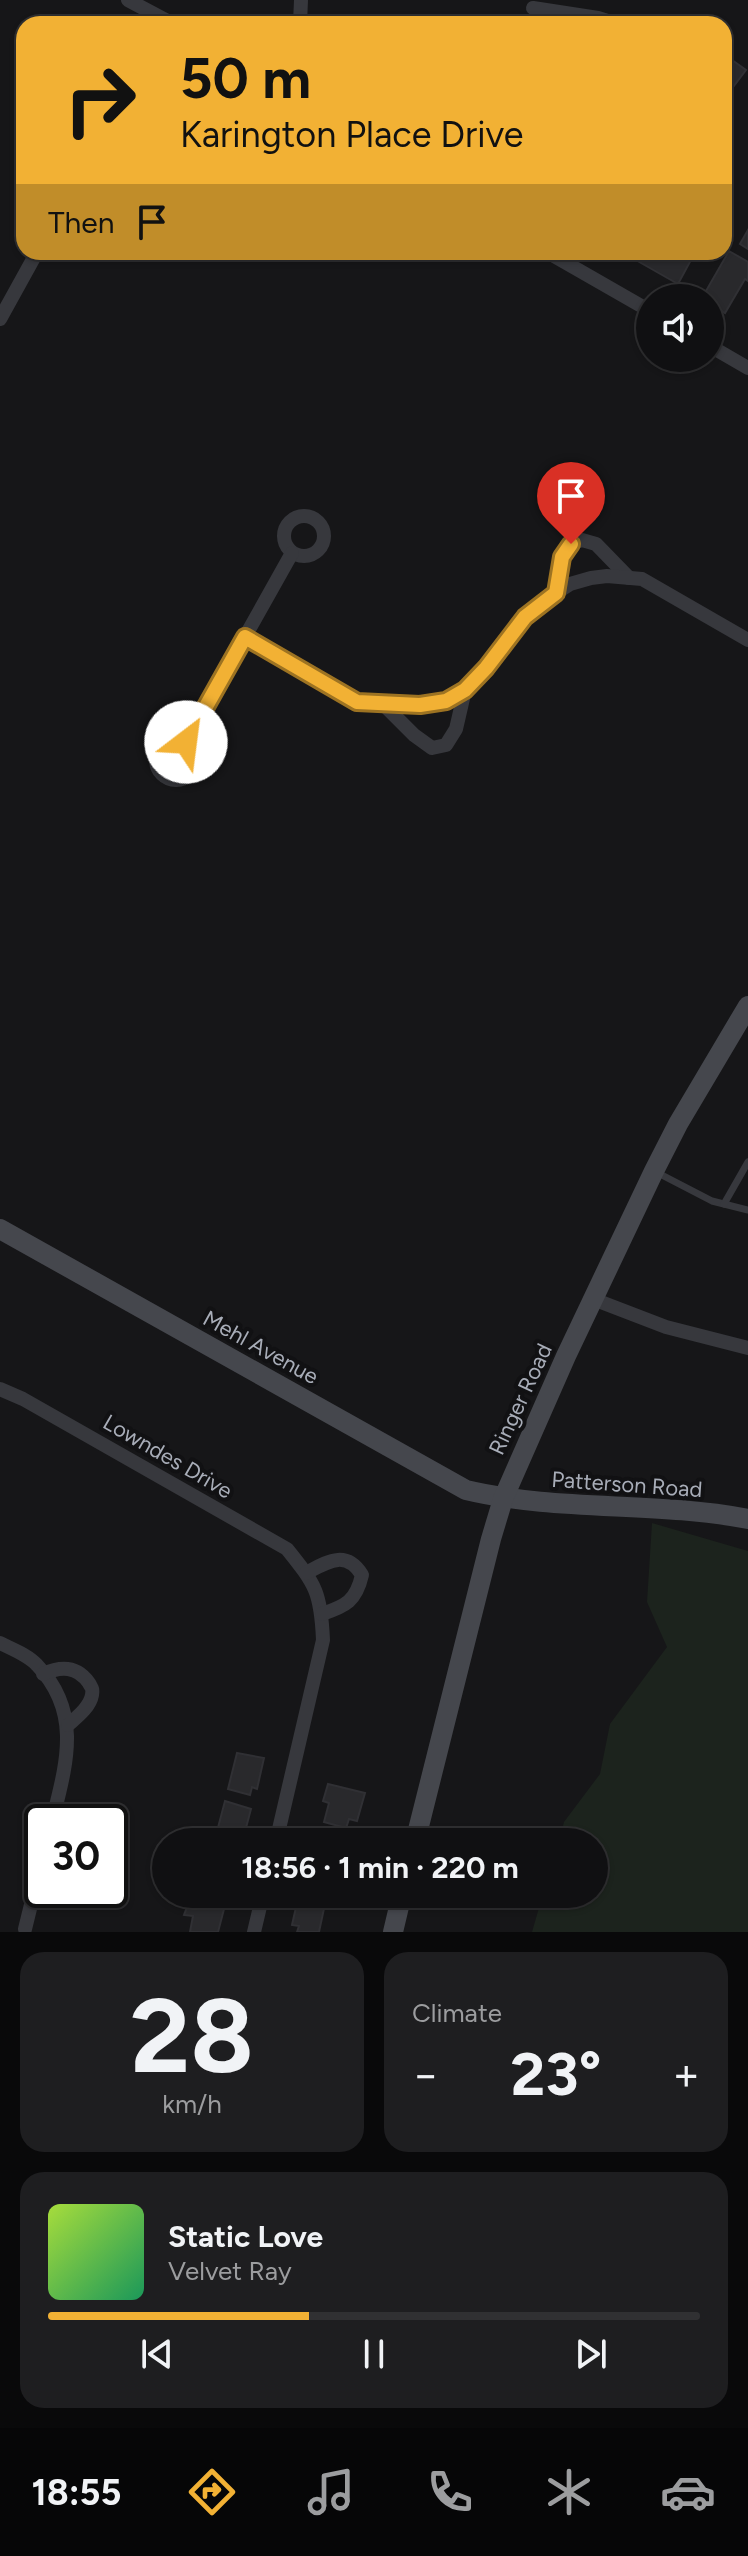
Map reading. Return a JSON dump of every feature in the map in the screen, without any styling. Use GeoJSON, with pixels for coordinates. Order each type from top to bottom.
{"type":"FeatureCollection","features":[{"type":"Feature","properties":{"kind":"street"},"geometry":{"type":"LineString","coordinates":[[128,0],[158,16]]}},
{"type":"Feature","properties":{"kind":"street"},"geometry":{"type":"LineString","coordinates":[[533,4],[589,16]]}},
{"type":"Feature","properties":{"kind":"street"},"geometry":{"type":"LineString","coordinates":[[0,319],[33,260]]}},
{"type":"Feature","properties":{"kind":"street"},"geometry":{"type":"LineString","coordinates":[[561,260],[636,303]]}},
{"type":"Feature","properties":{"kind":"street"},"geometry":{"type":"LineString","coordinates":[[724,354],[748,368]]}},
{"type":"Feature","properties":{"kind":"street"},"geometry":{"type":"LineString","coordinates":[[556,593],[562,557],[571,544],[582,540],[596,544],[629,578]]}},
{"type":"Feature","properties":{"kind":"street"},"geometry":{"type":"LineString","coordinates":[[186,742],[292,553]]}},
{"type":"Feature","properties":{"kind":"street"},"geometry":{"type":"LineString","coordinates":[[245,637],[357,702],[420,705],[446,701],[465,690],[525,617],[570,584],[591,578],[642,579],[748,640]]}},
{"type":"Feature","properties":{"kind":"street"},"geometry":{"type":"LineString","coordinates":[[383,704],[397,720],[432,748],[446,745],[456,729],[465,690]]}},
{"type":"Feature","properties":{"kind":"street","name":"Ringer Road"},"geometry":{"type":"LineString","coordinates":[[419,1828],[491,1539],[515,1468],[654,1171],[678,1124],[748,1006]]}},
{"type":"Feature","properties":{"kind":"street","name":"Mehl Avenue"},"geometry":{"type":"LineString","coordinates":[[0,1229],[466,1490],[503,1499]]}},
{"type":"Feature","properties":{"kind":"street"},"geometry":{"type":"LineString","coordinates":[[593,1299],[666,1327],[748,1348]]}},
{"type":"Feature","properties":{"kind":"street","name":"Lowndes Drive"},"geometry":{"type":"LineString","coordinates":[[0,1389],[23,1399],[287,1549],[314,1583],[322,1614],[323,1640],[279,1828]]}},
{"type":"Feature","properties":{"kind":"street","name":"Patterson Road"},"geometry":{"type":"LineString","coordinates":[[503,1499],[682,1510],[748,1519]]}},
{"type":"Feature","properties":{"kind":"street"},"geometry":{"type":"LineString","coordinates":[[306,1573],[331,1560],[343,1559],[355,1564],[362,1575],[358,1592],[342,1608],[322,1614]]}},
{"type":"Feature","properties":{"kind":"street"},"geometry":{"type":"LineString","coordinates":[[0,1643],[35,1663],[57,1693],[68,1725],[65,1769],[56,1804]]}},
{"type":"Feature","properties":{"kind":"street"},"geometry":{"type":"LineString","coordinates":[[43,1674],[62,1668],[75,1669],[92,1688],[92,1698],[68,1725]]}},
{"type":"Feature","properties":{"kind":"street"},"geometry":{"type":"LineString","coordinates":[[23,1931],[29,1908]]}},
{"type":"Feature","properties":{"kind":"street"},"geometry":{"type":"LineString","coordinates":[[254,1932],[260,1908]]}},
{"type":"Feature","properties":{"kind":"street"},"geometry":{"type":"LineString","coordinates":[[393,1932],[399,1908]]}},
{"type":"Feature","properties":{"kind":"lane"},"geometry":{"type":"LineString","coordinates":[[724,1204],[748,1162]]}},
{"type":"Feature","properties":{"kind":"lane"},"geometry":{"type":"LineString","coordinates":[[654,1171],[712,1201],[748,1210]]}},
{"type":"Feature","properties":{"kind":"shaded area"},"geometry":{"type":"Polygon","coordinates":[[[652,1523],[748,1551],[748,1932],[532,1932],[539,1908],[608,1908],[608,1828],[562,1828],[600,1774],[610,1724],[667,1647],[647,1602],[652,1523]]]}},
{"type":"Feature","properties":{"kind":"building"},"geometry":{"type":"Polygon","coordinates":[[[732,60],[746,70],[732,88],[732,60]]]}},
{"type":"Feature","properties":{"kind":"building"},"geometry":{"type":"Polygon","coordinates":[[[748,230],[748,249],[740,244],[748,230]]]}},
{"type":"Feature","properties":{"kind":"building"},"geometry":{"type":"Polygon","coordinates":[[[732,253],[748,262],[748,281],[745,279],[725,313],[724,284],[710,284],[724,260],[732,260],[732,253]]]}},
{"type":"Feature","properties":{"kind":"building"},"geometry":{"type":"Polygon","coordinates":[[[636,260],[691,260],[678,284],[636,260]]]}},
{"type":"Feature","properties":{"kind":"building"},"geometry":{"type":"Polygon","coordinates":[[[237,1753],[264,1758],[257,1789],[252,1787],[250,1795],[228,1789],[237,1753]]]}},
{"type":"Feature","properties":{"kind":"building"},"geometry":{"type":"Polygon","coordinates":[[[328,1784],[365,1793],[357,1821],[349,1819],[346,1828],[324,1822],[329,1803],[323,1801],[328,1784]]]}},
{"type":"Feature","properties":{"kind":"building"},"geometry":{"type":"Polygon","coordinates":[[[225,1801],[251,1809],[246,1828],[218,1828],[225,1801]]]}},
{"type":"Feature","properties":{"kind":"building"},"geometry":{"type":"Polygon","coordinates":[[[187,1908],[224,1909],[218,1932],[190,1932],[193,1916],[184,1915],[187,1908]]]}},
{"type":"Feature","properties":{"kind":"building"},"geometry":{"type":"Polygon","coordinates":[[[296,1908],[324,1908],[319,1932],[297,1932],[299,1926],[292,1925],[296,1908]]]}},
{"type":"Feature","properties":{"kind":"route"},"geometry":{"type":"LineString","coordinates":[[186,742],[245,637],[357,702],[420,705],[446,701],[465,690],[525,617],[556,593],[562,557],[571,544]]}}]}
